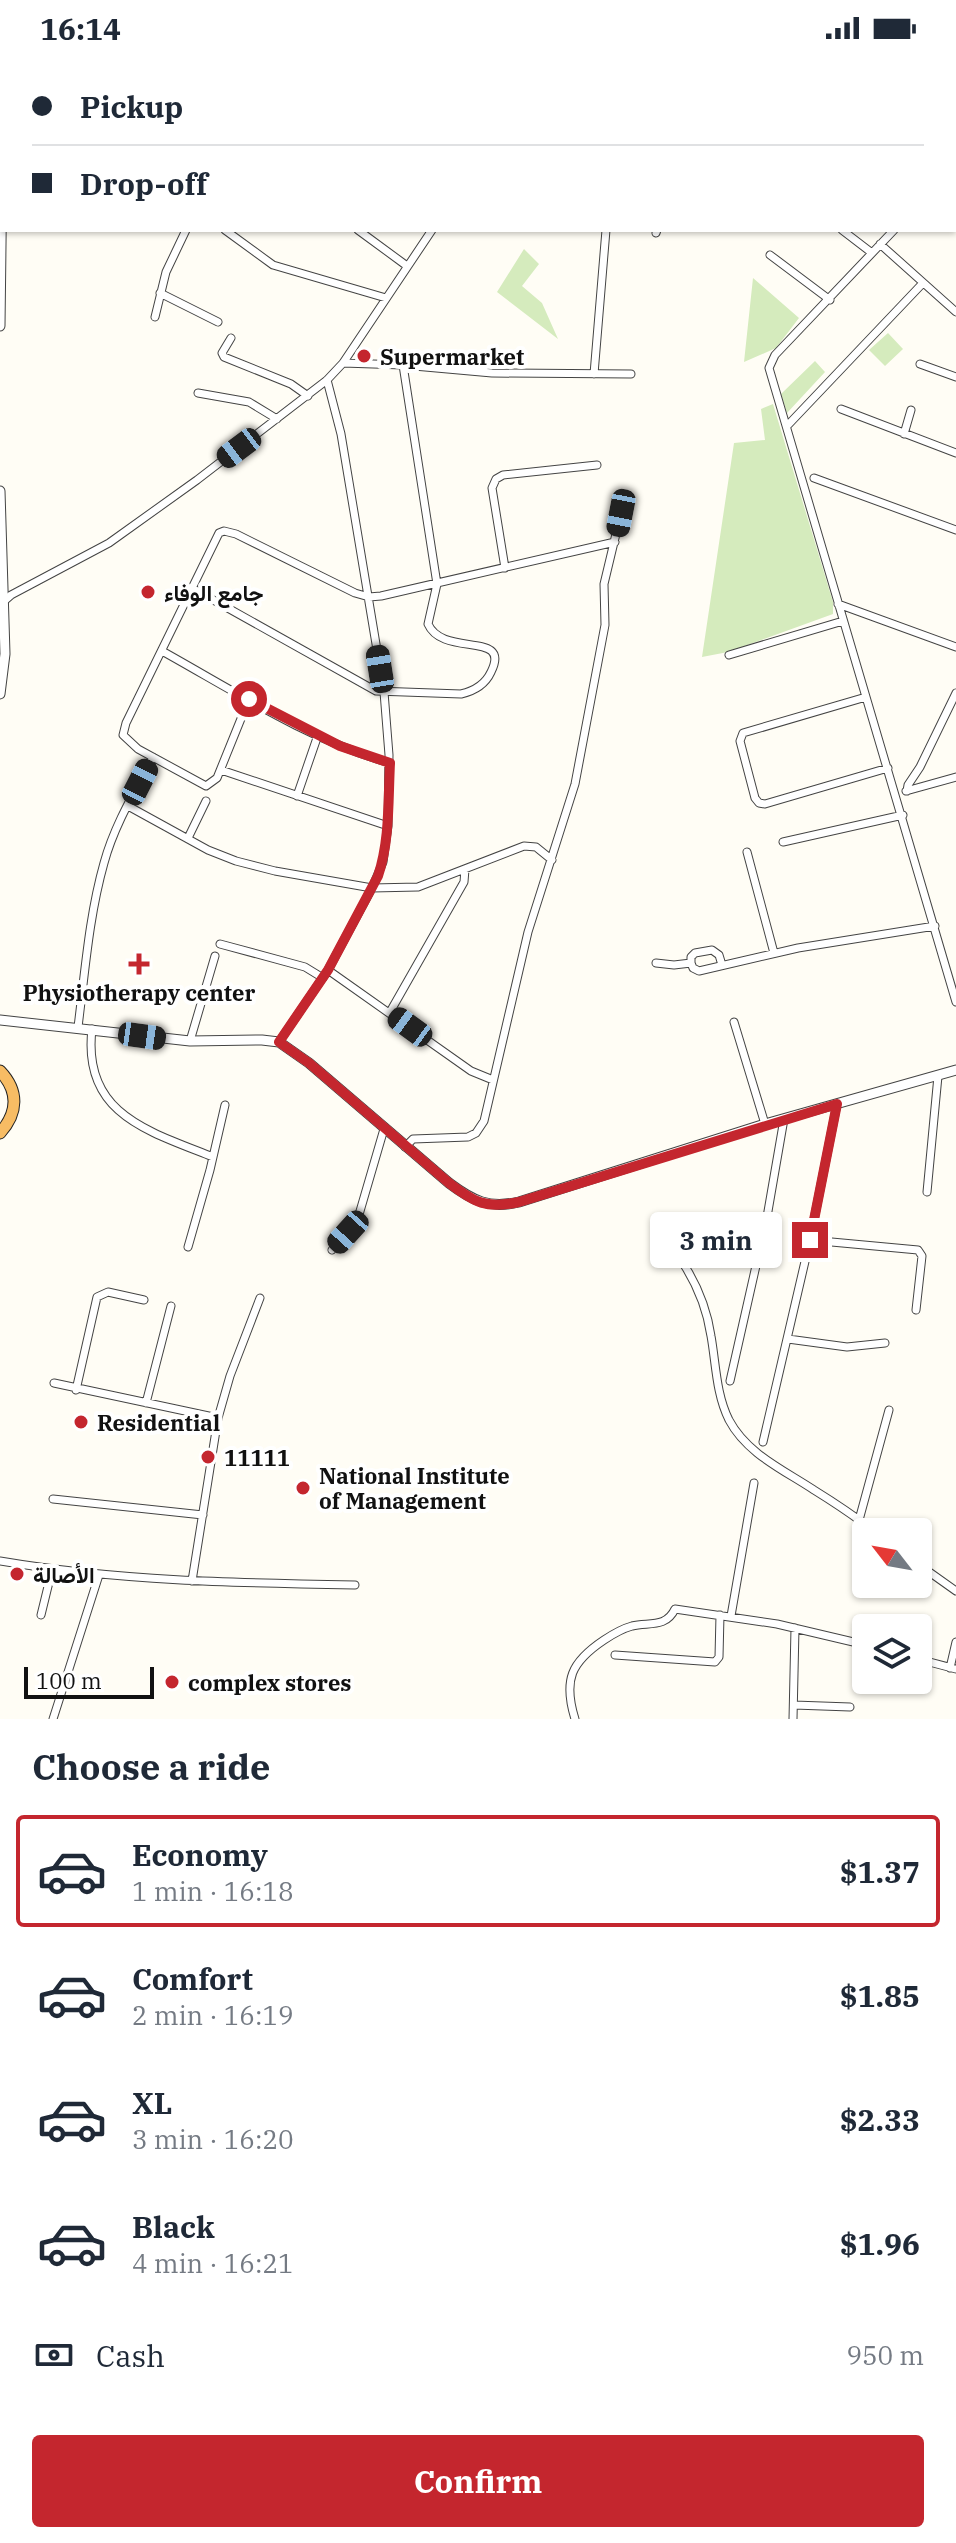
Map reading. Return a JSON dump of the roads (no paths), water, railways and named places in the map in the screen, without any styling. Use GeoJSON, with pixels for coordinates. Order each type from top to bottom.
{"type":"FeatureCollection","features":[{"type":"Feature","properties":{"kind":"highway"},"geometry":{"type":"LineString","coordinates":[[0,1071],[11,1084],[15,1098],[14,1110],[0,1133]]}},
{"type":"Feature","properties":{"kind":"street"},"geometry":{"type":"LineString","coordinates":[[0,326],[1,232]]}},
{"type":"Feature","properties":{"kind":"street"},"geometry":{"type":"LineString","coordinates":[[155,317],[170,262],[185,232]]}},
{"type":"Feature","properties":{"kind":"street"},"geometry":{"type":"LineString","coordinates":[[228,232],[273,265],[386,298]]}},
{"type":"Feature","properties":{"kind":"street"},"geometry":{"type":"LineString","coordinates":[[361,232],[407,266]]}},
{"type":"Feature","properties":{"kind":"street"},"geometry":{"type":"LineString","coordinates":[[4,597],[109,543],[327,380],[343,363],[431,232]]}},
{"type":"Feature","properties":{"kind":"street"},"geometry":{"type":"LineString","coordinates":[[594,374],[606,232]]}},
{"type":"Feature","properties":{"kind":"street"},"geometry":{"type":"LineString","coordinates":[[845,232],[872,253]]}},
{"type":"Feature","properties":{"kind":"street"},"geometry":{"type":"LineString","coordinates":[[892,232],[770,362],[769,368],[956,1002]]}},
{"type":"Feature","properties":{"kind":"street"},"geometry":{"type":"LineString","coordinates":[[880,244],[956,312]]}},
{"type":"Feature","properties":{"kind":"street"},"geometry":{"type":"LineString","coordinates":[[770,255],[830,300]]}},
{"type":"Feature","properties":{"kind":"street"},"geometry":{"type":"LineString","coordinates":[[787,426],[922,284]]}},
{"type":"Feature","properties":{"kind":"street"},"geometry":{"type":"LineString","coordinates":[[160,293],[218,322]]}},
{"type":"Feature","properties":{"kind":"street"},"geometry":{"type":"LineString","coordinates":[[231,338],[222,353],[224,357],[291,384],[308,396]]}},
{"type":"Feature","properties":{"kind":"street"},"geometry":{"type":"LineString","coordinates":[[343,363],[492,373],[631,374]]}},
{"type":"Feature","properties":{"kind":"street"},"geometry":{"type":"LineString","coordinates":[[920,364],[956,377]]}},
{"type":"Feature","properties":{"kind":"street"},"geometry":{"type":"LineString","coordinates":[[192,588],[376,691],[461,694],[478,688],[490,675],[495,658],[490,648],[450,642],[430,629],[428,619],[437,584],[403,365]]}},
{"type":"Feature","properties":{"kind":"street"},"geometry":{"type":"LineString","coordinates":[[279,1042],[328,970],[372,888],[383,862],[388,826],[390,763],[384,692],[338,416],[327,380]]}},
{"type":"Feature","properties":{"kind":"street"},"geometry":{"type":"LineString","coordinates":[[198,393],[249,402],[277,419]]}},
{"type":"Feature","properties":{"kind":"street"},"geometry":{"type":"LineString","coordinates":[[841,409],[956,453]]}},
{"type":"Feature","properties":{"kind":"street"},"geometry":{"type":"LineString","coordinates":[[904,434],[911,410]]}},
{"type":"Feature","properties":{"kind":"street"},"geometry":{"type":"LineString","coordinates":[[505,568],[492,488],[496,479],[503,475],[597,465]]}},
{"type":"Feature","properties":{"kind":"street"},"geometry":{"type":"LineString","coordinates":[[814,478],[956,530]]}},
{"type":"Feature","properties":{"kind":"street"},"geometry":{"type":"LineString","coordinates":[[0,491],[5,654],[0,694]]}},
{"type":"Feature","properties":{"kind":"street"},"geometry":{"type":"LineString","coordinates":[[405,1147],[413,1139],[468,1137],[476,1133],[484,1121],[528,932],[575,784],[605,625],[604,584],[621,513]]}},
{"type":"Feature","properties":{"kind":"street"},"geometry":{"type":"LineString","coordinates":[[249,699],[221,770],[212,784],[201,786],[132,745],[123,735],[215,539],[224,531],[369,597],[615,542]]}},
{"type":"Feature","properties":{"kind":"street"},"geometry":{"type":"LineString","coordinates":[[838,604],[956,647]]}},
{"type":"Feature","properties":{"kind":"street"},"geometry":{"type":"LineString","coordinates":[[729,655],[843,621]]}},
{"type":"Feature","properties":{"kind":"street"},"geometry":{"type":"LineString","coordinates":[[162,651],[318,735],[359,754],[390,763]]}},
{"type":"Feature","properties":{"kind":"street"},"geometry":{"type":"LineString","coordinates":[[907,791],[956,693]]}},
{"type":"Feature","properties":{"kind":"street"},"geometry":{"type":"LineString","coordinates":[[866,697],[743,733],[740,741],[755,798],[765,804],[888,768]]}},
{"type":"Feature","properties":{"kind":"street"},"geometry":{"type":"LineString","coordinates":[[297,796],[318,735]]}},
{"type":"Feature","properties":{"kind":"street"},"geometry":{"type":"LineString","coordinates":[[78,1027],[104,860],[153,757]]}},
{"type":"Feature","properties":{"kind":"street"},"geometry":{"type":"LineString","coordinates":[[221,770],[388,826]]}},
{"type":"Feature","properties":{"kind":"street"},"geometry":{"type":"LineString","coordinates":[[896,795],[956,777]]}},
{"type":"Feature","properties":{"kind":"street"},"geometry":{"type":"LineString","coordinates":[[188,838],[206,801]]}},
{"type":"Feature","properties":{"kind":"street"},"geometry":{"type":"LineString","coordinates":[[128,806],[221,856],[248,865],[372,888],[418,887],[529,845],[552,860]]}},
{"type":"Feature","properties":{"kind":"street"},"geometry":{"type":"LineString","coordinates":[[783,842],[903,815]]}},
{"type":"Feature","properties":{"kind":"street"},"geometry":{"type":"LineString","coordinates":[[747,852],[774,953]]}},
{"type":"Feature","properties":{"kind":"street"},"geometry":{"type":"LineString","coordinates":[[390,1012],[464,882],[465,869]]}},
{"type":"Feature","properties":{"kind":"street"},"geometry":{"type":"LineString","coordinates":[[722,965],[719,955],[712,950],[695,953],[691,957],[695,970],[699,971],[774,953],[935,926]]}},
{"type":"Feature","properties":{"kind":"street"},"geometry":{"type":"LineString","coordinates":[[220,944],[305,967],[323,978]]}},
{"type":"Feature","properties":{"kind":"street"},"geometry":{"type":"LineString","coordinates":[[190,1041],[215,956]]}},
{"type":"Feature","properties":{"kind":"street"},"geometry":{"type":"LineString","coordinates":[[656,963],[691,963]]}},
{"type":"Feature","properties":{"kind":"street"},"geometry":{"type":"LineString","coordinates":[[328,970],[471,1071],[493,1080]]}},
{"type":"Feature","properties":{"kind":"street"},"geometry":{"type":"LineString","coordinates":[[0,1020],[190,1041],[279,1042],[309,1063],[405,1147],[472,1200],[496,1206],[519,1202],[765,1124],[956,1070]]}},
{"type":"Feature","properties":{"kind":"street"},"geometry":{"type":"LineString","coordinates":[[734,1022],[765,1124]]}},
{"type":"Feature","properties":{"kind":"street"},"geometry":{"type":"LineString","coordinates":[[92,1029],[90,1062],[101,1090],[114,1106],[142,1128],[213,1157]]}},
{"type":"Feature","properties":{"kind":"street"},"geometry":{"type":"LineString","coordinates":[[927,1192],[938,1076]]}},
{"type":"Feature","properties":{"kind":"street"},"geometry":{"type":"LineString","coordinates":[[763,1442],[810,1240],[837,1104]]}},
{"type":"Feature","properties":{"kind":"street"},"geometry":{"type":"LineString","coordinates":[[188,1247],[225,1105]]}},
{"type":"Feature","properties":{"kind":"street"},"geometry":{"type":"LineString","coordinates":[[730,1381],[767,1217],[784,1119]]}},
{"type":"Feature","properties":{"kind":"street"},"geometry":{"type":"LineString","coordinates":[[332,1250],[358,1218],[384,1129]]}},
{"type":"Feature","properties":{"kind":"street"},"geometry":{"type":"LineString","coordinates":[[810,1240],[918,1250],[922,1256],[916,1310]]}},
{"type":"Feature","properties":{"kind":"street"},"geometry":{"type":"LineString","coordinates":[[671,1246],[689,1271],[701,1297],[710,1326],[723,1405],[738,1434],[763,1458],[856,1518]]}},
{"type":"Feature","properties":{"kind":"street"},"geometry":{"type":"LineString","coordinates":[[76,1390],[97,1297],[108,1292],[144,1300]]}},
{"type":"Feature","properties":{"kind":"street"},"geometry":{"type":"LineString","coordinates":[[192,1581],[218,1418],[230,1376],[260,1298]]}},
{"type":"Feature","properties":{"kind":"street"},"geometry":{"type":"LineString","coordinates":[[146,1403],[171,1306]]}},
{"type":"Feature","properties":{"kind":"street"},"geometry":{"type":"LineString","coordinates":[[788,1339],[847,1347],[885,1343]]}},
{"type":"Feature","properties":{"kind":"street"},"geometry":{"type":"LineString","coordinates":[[54,1383],[218,1418]]}},
{"type":"Feature","properties":{"kind":"street"},"geometry":{"type":"LineString","coordinates":[[860,1518],[889,1410]]}},
{"type":"Feature","properties":{"kind":"street"},"geometry":{"type":"LineString","coordinates":[[731,1616],[754,1483]]}},
{"type":"Feature","properties":{"kind":"street"},"geometry":{"type":"LineString","coordinates":[[53,1499],[203,1515]]}},
{"type":"Feature","properties":{"kind":"street"},"geometry":{"type":"LineString","coordinates":[[0,1561],[99,1575],[355,1585]]}},
{"type":"Feature","properties":{"kind":"street"},"geometry":{"type":"LineString","coordinates":[[41,1615],[52,1570]]}},
{"type":"Feature","properties":{"kind":"street"},"geometry":{"type":"LineString","coordinates":[[932,1574],[956,1591]]}},
{"type":"Feature","properties":{"kind":"street"},"geometry":{"type":"LineString","coordinates":[[53,1719],[99,1575]]}},
{"type":"Feature","properties":{"kind":"street"},"geometry":{"type":"LineString","coordinates":[[575,1719],[569,1695],[570,1679],[576,1665],[589,1650],[627,1628],[665,1621],[675,1609],[731,1616],[852,1642]]}},
{"type":"Feature","properties":{"kind":"street"},"geometry":{"type":"LineString","coordinates":[[615,1655],[715,1662],[719,1657],[720,1615]]}},
{"type":"Feature","properties":{"kind":"street"},"geometry":{"type":"LineString","coordinates":[[793,1719],[795,1628]]}},
{"type":"Feature","properties":{"kind":"street"},"geometry":{"type":"LineString","coordinates":[[932,1663],[953,1668],[956,1642]]}},
{"type":"Feature","properties":{"kind":"street"},"geometry":{"type":"LineString","coordinates":[[794,1705],[850,1707]]}},
{"type":"Feature","properties":{"kind":"place","name":"Supermarket"},"geometry":{"type":"Point","coordinates":[364,356]}},
{"type":"Feature","properties":{"kind":"place","name":"جامع الوفاء"},"geometry":{"type":"Point","coordinates":[148,592]}},
{"type":"Feature","properties":{"kind":"place","name":"Physiotherapy center"},"geometry":{"type":"Point","coordinates":[139,964]}},
{"type":"Feature","properties":{"kind":"place","name":"Residential"},"geometry":{"type":"Point","coordinates":[81,1422]}},
{"type":"Feature","properties":{"kind":"place","name":"11111"},"geometry":{"type":"Point","coordinates":[208,1457]}},
{"type":"Feature","properties":{"kind":"place","name":"National Institute of Management"},"geometry":{"type":"Point","coordinates":[303,1488]}},
{"type":"Feature","properties":{"kind":"place","name":"الأصالة"},"geometry":{"type":"Point","coordinates":[17,1574]}},
{"type":"Feature","properties":{"kind":"place","name":"complex stores"},"geometry":{"type":"Point","coordinates":[172,1682]}}]}
